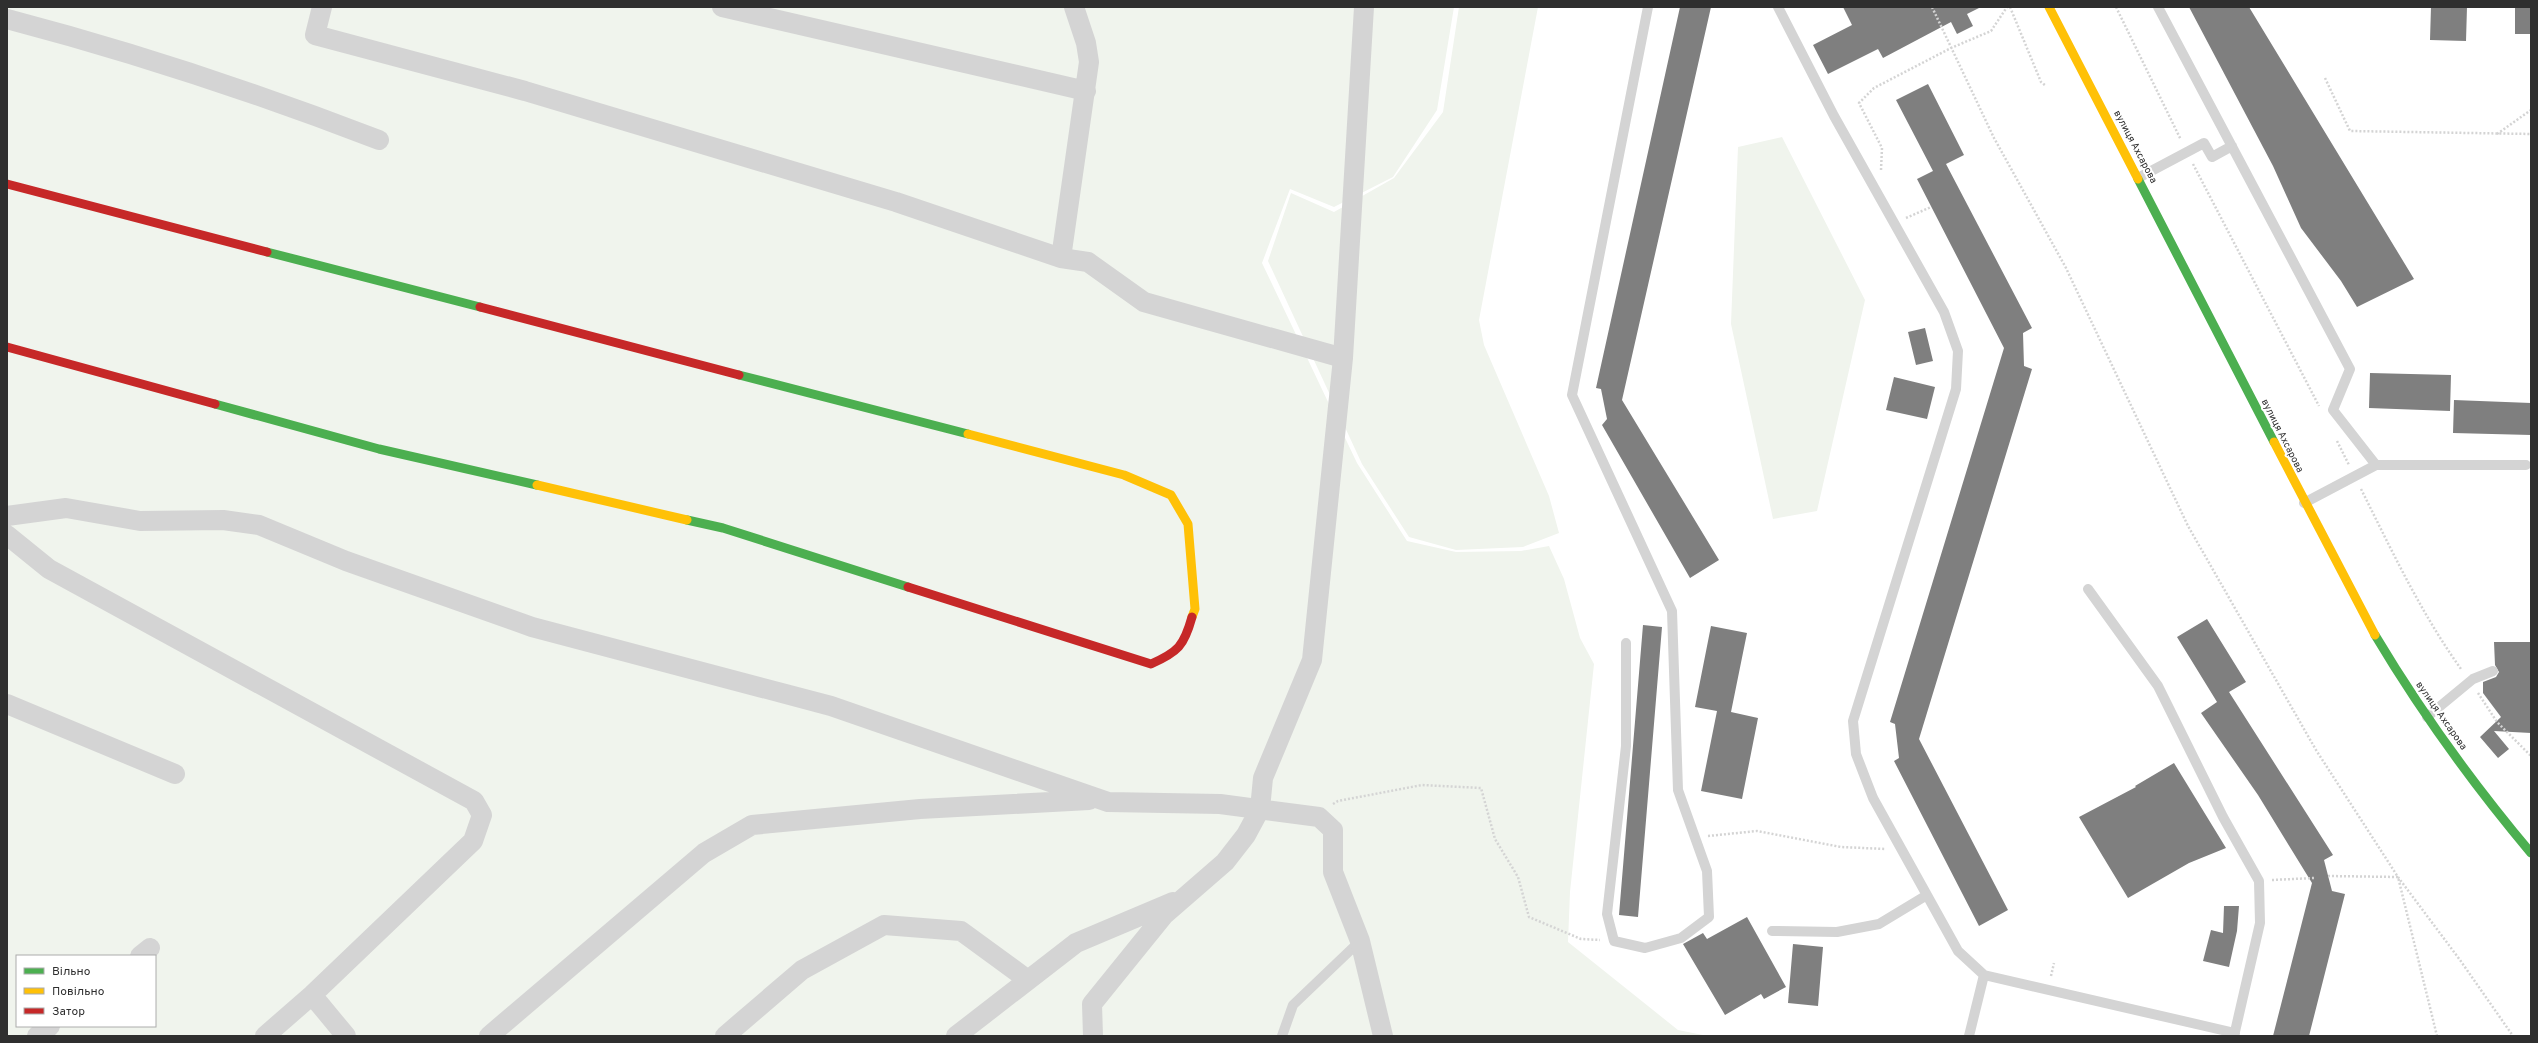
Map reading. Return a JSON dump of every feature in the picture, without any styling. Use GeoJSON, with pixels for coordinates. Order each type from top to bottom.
{"type":"FeatureCollection","features":[{"type":"Feature","properties":{"kind":"street"},"geometry":{"type":"LineString","coordinates":[[322,7],[315,35],[525,91],[896,202],[1061,258],[1088,262],[1144,302],[1343,358]]}},
{"type":"Feature","properties":{"kind":"street"},"geometry":{"type":"LineString","coordinates":[[722,7],[1086,91]]}},
{"type":"Feature","properties":{"kind":"street"},"geometry":{"type":"LineString","coordinates":[[1061,258],[1090,62],[1086,43],[1074,7]]}},
{"type":"Feature","properties":{"kind":"street"},"geometry":{"type":"LineString","coordinates":[[1093,1036],[1092,1004],[1164,915],[1225,862],[1264,810],[1264,778],[1312,660],[1343,358],[1364,7]]}},
{"type":"Feature","properties":{"kind":"street","name":"вулиця Ахсарова"},"geometry":{"type":"LineString","coordinates":[[2049,7],[2304,503],[2364,616],[2396,670],[2427,717],[2462,766],[2531,853]]}},
{"type":"Feature","properties":{"kind":"street"},"geometry":{"type":"LineString","coordinates":[[7,19],[108,45],[311,114],[378,140]]}},
{"type":"Feature","properties":{"kind":"street"},"geometry":{"type":"LineString","coordinates":[[7,184],[1124,475],[1171,495],[1188,524],[1196,609],[1186,639],[1170,655],[1151,664],[723,528],[379,449],[7,348]]}},
{"type":"Feature","properties":{"kind":"street"},"geometry":{"type":"LineString","coordinates":[[7,516],[66,508],[140,522],[223,520],[259,525],[346,561],[532,627],[831,706],[1108,802],[1220,804],[1319,816],[1333,830],[1333,872],[1360,941],[1383,1036]]}},
{"type":"Feature","properties":{"kind":"street"},"geometry":{"type":"LineString","coordinates":[[7,535],[50,569],[474,802],[482,815],[473,841],[312,995],[265,1036]]}},
{"type":"Feature","properties":{"kind":"street"},"geometry":{"type":"LineString","coordinates":[[7,704],[175,774]]}},
{"type":"Feature","properties":{"kind":"street"},"geometry":{"type":"LineString","coordinates":[[489,1036],[704,853],[752,825],[920,809],[1099,799]]}},
{"type":"Feature","properties":{"kind":"street"},"geometry":{"type":"LineString","coordinates":[[956,1036],[1076,943],[1185,897]]}},
{"type":"Feature","properties":{"kind":"street"},"geometry":{"type":"LineString","coordinates":[[725,1036],[802,970],[884,925],[961,931],[1028,980]]}},
{"type":"Feature","properties":{"kind":"street"},"geometry":{"type":"LineString","coordinates":[[312,995],[346,1036]]}},
{"type":"Feature","properties":{"kind":"street"},"geometry":{"type":"LineString","coordinates":[[37,1036],[49,1027]]}},
{"type":"Feature","properties":{"kind":"lane"},"geometry":{"type":"LineString","coordinates":[[1626,642],[1626,746],[1607,914],[1614,941],[1645,948],[1681,938],[1709,917],[1707,871],[1678,790],[1672,611],[1572,395],[1648,7]]}},
{"type":"Feature","properties":{"kind":"lane"},"geometry":{"type":"LineString","coordinates":[[1778,7],[1834,116],[1944,312],[1958,351],[1956,389],[1853,721],[1856,754],[1873,798],[1958,951],[1984,975],[2234,1034],[2260,923],[2259,881],[2223,817],[2158,686],[2088,589]]}},
{"type":"Feature","properties":{"kind":"lane"},"geometry":{"type":"LineString","coordinates":[[2158,7],[2350,369],[2333,410],[2376,465]]}},
{"type":"Feature","properties":{"kind":"lane"},"geometry":{"type":"LineString","coordinates":[[2138,178],[2204,143],[2212,157],[2232,146]]}},
{"type":"Feature","properties":{"kind":"lane"},"geometry":{"type":"LineString","coordinates":[[2304,503],[2376,465],[2526,465]]}},
{"type":"Feature","properties":{"kind":"lane"},"geometry":{"type":"LineString","coordinates":[[2427,717],[2470,682],[2493,671]]}},
{"type":"Feature","properties":{"kind":"lane"},"geometry":{"type":"LineString","coordinates":[[1772,931],[1837,932],[1879,924],[1927,894]]}},
{"type":"Feature","properties":{"kind":"lane"},"geometry":{"type":"LineString","coordinates":[[1282,1036],[1293,1005],[1360,941]]}},
{"type":"Feature","properties":{"kind":"lane"},"geometry":{"type":"LineString","coordinates":[[1969,1036],[1984,975]]}},
{"type":"Feature","properties":{"kind":"path"},"geometry":{"type":"LineString","coordinates":[[1932,7],[1994,138],[2066,268],[2188,526],[2316,750],[2398,877],[2460,960],[2513,1036]]}},
{"type":"Feature","properties":{"kind":"path"},"geometry":{"type":"LineString","coordinates":[[1881,178],[1882,148],[1859,103],[1874,88],[1951,48],[1991,31],[2008,7]]}},
{"type":"Feature","properties":{"kind":"path"},"geometry":{"type":"LineString","coordinates":[[2008,7],[2041,82],[2046,86]]}},
{"type":"Feature","properties":{"kind":"path"},"geometry":{"type":"LineString","coordinates":[[2116,7],[2187,152],[2322,412]]}},
{"type":"Feature","properties":{"kind":"path"},"geometry":{"type":"LineString","coordinates":[[2326,78],[2350,131],[2531,134]]}},
{"type":"Feature","properties":{"kind":"path"},"geometry":{"type":"LineString","coordinates":[[2497,134],[2531,110]]}},
{"type":"Feature","properties":{"kind":"path"},"geometry":{"type":"LineString","coordinates":[[1900,212],[1904,218],[1931,207]]}},
{"type":"Feature","properties":{"kind":"path"},"geometry":{"type":"LineString","coordinates":[[2337,440],[2403,574],[2440,640],[2497,722],[2531,756]]}},
{"type":"Feature","properties":{"kind":"path"},"geometry":{"type":"LineString","coordinates":[[1319,816],[1338,800],[1414,787],[1482,788],[1495,839],[1518,877],[1529,917],[1581,939],[1614,941]]}},
{"type":"Feature","properties":{"kind":"path"},"geometry":{"type":"LineString","coordinates":[[1695,838],[1757,831],[1841,847],[1902,849]]}},
{"type":"Feature","properties":{"kind":"path"},"geometry":{"type":"LineString","coordinates":[[2328,876],[2398,877]]}},
{"type":"Feature","properties":{"kind":"path"},"geometry":{"type":"LineString","coordinates":[[2398,877],[2436,1036]]}},
{"type":"Feature","properties":{"kind":"path"},"geometry":{"type":"LineString","coordinates":[[2259,881],[2314,878]]}},
{"type":"Feature","properties":{"kind":"shaded area"},"geometry":{"type":"Polygon","coordinates":[[[7,7],[1454,7],[1437,110],[1393,177],[1334,207],[1290,189],[1262,263],[1357,463],[1407,541],[1456,552],[1521,551],[1549,546],[1564,579],[1580,638],[1594,664],[1570,892],[1568,942],[1678,1030],[1708,1036],[7,1036],[7,7]]]}},
{"type":"Feature","properties":{"kind":"shaded area"},"geometry":{"type":"Polygon","coordinates":[[[1459,7],[1538,7],[1479,320],[1484,345],[1549,496],[1559,533],[1523,547],[1456,550],[1409,537],[1362,464],[1268,261],[1291,193],[1334,212],[1394,178],[1443,112],[1459,7]]]}},
{"type":"Feature","properties":{"kind":"shaded area"},"geometry":{"type":"Polygon","coordinates":[[[1782,137],[1865,300],[1817,511],[1773,519],[1731,324],[1738,147],[1782,137]]]}},
{"type":"Feature","properties":{"kind":"building"},"geometry":{"type":"Polygon","coordinates":[[[1680,7],[1711,7],[1622,400],[1719,560],[1690,578],[1602,425],[1607,419],[1601,389],[1596,388],[1680,7]]]}},
{"type":"Feature","properties":{"kind":"building"},"geometry":{"type":"Polygon","coordinates":[[[1843,7],[1981,7],[1967,14],[1973,26],[1957,34],[1951,22],[1883,58],[1878,49],[1828,74],[1813,45],[1852,25],[1843,7]]]}},
{"type":"Feature","properties":{"kind":"building"},"geometry":{"type":"Polygon","coordinates":[[[2189,7],[2249,7],[2414,279],[2357,307],[2341,281],[2301,228],[2273,166],[2189,7]]]}},
{"type":"Feature","properties":{"kind":"building"},"geometry":{"type":"Polygon","coordinates":[[[2431,7],[2467,7],[2466,41],[2430,40],[2431,7]]]}},
{"type":"Feature","properties":{"kind":"building"},"geometry":{"type":"Polygon","coordinates":[[[2515,7],[2531,7],[2531,34],[2515,34],[2515,7]]]}},
{"type":"Feature","properties":{"kind":"building"},"geometry":{"type":"Polygon","coordinates":[[[1928,84],[1964,155],[1946,164],[2032,328],[2023,333],[2024,366],[2032,369],[1919,739],[2008,910],[1979,926],[1894,761],[1899,758],[1895,724],[1890,722],[2004,348],[1917,179],[1933,171],[1896,100],[1928,84]]]}},
{"type":"Feature","properties":{"kind":"building"},"geometry":{"type":"Polygon","coordinates":[[[1925,328],[1933,361],[1916,365],[1908,332],[1925,328]]]}},
{"type":"Feature","properties":{"kind":"building"},"geometry":{"type":"Polygon","coordinates":[[[2370,373],[2451,375],[2450,411],[2369,408],[2370,373]]]}},
{"type":"Feature","properties":{"kind":"building"},"geometry":{"type":"Polygon","coordinates":[[[1894,377],[1935,387],[1927,419],[1886,410],[1894,377]]]}},
{"type":"Feature","properties":{"kind":"building"},"geometry":{"type":"Polygon","coordinates":[[[2454,400],[2531,403],[2531,435],[2453,433],[2454,400]]]}},
{"type":"Feature","properties":{"kind":"building"},"geometry":{"type":"Polygon","coordinates":[[[2207,619],[2246,682],[2229,692],[2333,855],[2324,860],[2332,891],[2345,894],[2309,1036],[2273,1036],[2312,883],[2258,795],[2201,713],[2217,702],[2177,637],[2207,619]]]}},
{"type":"Feature","properties":{"kind":"building"},"geometry":{"type":"Polygon","coordinates":[[[1643,625],[1662,627],[1638,917],[1619,915],[1643,625]]]}},
{"type":"Feature","properties":{"kind":"building"},"geometry":{"type":"Polygon","coordinates":[[[1711,626],[1747,633],[1731,712],[1758,718],[1742,799],[1701,791],[1717,711],[1695,707],[1711,626]]]}},
{"type":"Feature","properties":{"kind":"building"},"geometry":{"type":"Polygon","coordinates":[[[2494,642],[2531,642],[2531,733],[2494,731],[2509,749],[2498,758],[2480,737],[2501,717],[2483,693],[2483,682],[2496,677],[2499,672],[2495,665],[2494,642]]]}},
{"type":"Feature","properties":{"kind":"building"},"geometry":{"type":"Polygon","coordinates":[[[2174,763],[2226,848],[2189,863],[2128,898],[2079,817],[2136,787],[2135,786],[2174,763]]]}},
{"type":"Feature","properties":{"kind":"building"},"geometry":{"type":"Polygon","coordinates":[[[2224,906],[2239,906],[2237,931],[2229,967],[2203,961],[2211,930],[2223,933],[2224,906]]]}},
{"type":"Feature","properties":{"kind":"building"},"geometry":{"type":"Polygon","coordinates":[[[1747,917],[1786,987],[1764,999],[1761,994],[1725,1015],[1683,944],[1703,933],[1707,939],[1747,917]]]}},
{"type":"Feature","properties":{"kind":"building"},"geometry":{"type":"Polygon","coordinates":[[[1793,944],[1823,947],[1818,1006],[1788,1003],[1793,944]]]}},
{"type":"Feature","properties":{"kind":"traffic: fast"},"geometry":{"type":"LineString","coordinates":[[2138,179],[2274,442]]}},
{"type":"Feature","properties":{"kind":"traffic: fast"},"geometry":{"type":"LineString","coordinates":[[267,252],[480,307]]}},
{"type":"Feature","properties":{"kind":"traffic: fast"},"geometry":{"type":"LineString","coordinates":[[739,375],[968,434]]}},
{"type":"Feature","properties":{"kind":"traffic: fast"},"geometry":{"type":"LineString","coordinates":[[215,404],[379,449],[537,485]]}},
{"type":"Feature","properties":{"kind":"traffic: fast"},"geometry":{"type":"LineString","coordinates":[[687,520],[723,528],[908,587]]}},
{"type":"Feature","properties":{"kind":"traffic: fast"},"geometry":{"type":"LineString","coordinates":[[2375,635],[2448,747],[2531,853]]}},
{"type":"Feature","properties":{"kind":"traffic: slow"},"geometry":{"type":"LineString","coordinates":[[2049,7],[2138,179]]}},
{"type":"Feature","properties":{"kind":"traffic: slow"},"geometry":{"type":"LineString","coordinates":[[968,434],[1124,475],[1171,495],[1188,524],[1195,609],[1192,617]]}},
{"type":"Feature","properties":{"kind":"traffic: slow"},"geometry":{"type":"LineString","coordinates":[[2274,442],[2375,635]]}},
{"type":"Feature","properties":{"kind":"traffic: slow"},"geometry":{"type":"LineString","coordinates":[[537,485],[687,520]]}},
{"type":"Feature","properties":{"kind":"traffic: jam"},"geometry":{"type":"LineString","coordinates":[[7,184],[267,252]]}},
{"type":"Feature","properties":{"kind":"traffic: jam"},"geometry":{"type":"LineString","coordinates":[[480,307],[739,375]]}},
{"type":"Feature","properties":{"kind":"traffic: jam"},"geometry":{"type":"LineString","coordinates":[[7,347],[215,404]]}},
{"type":"Feature","properties":{"kind":"traffic: jam"},"geometry":{"type":"LineString","coordinates":[[908,587],[1151,664],[1168,656],[1179,647],[1186,635],[1192,617]]}}]}
